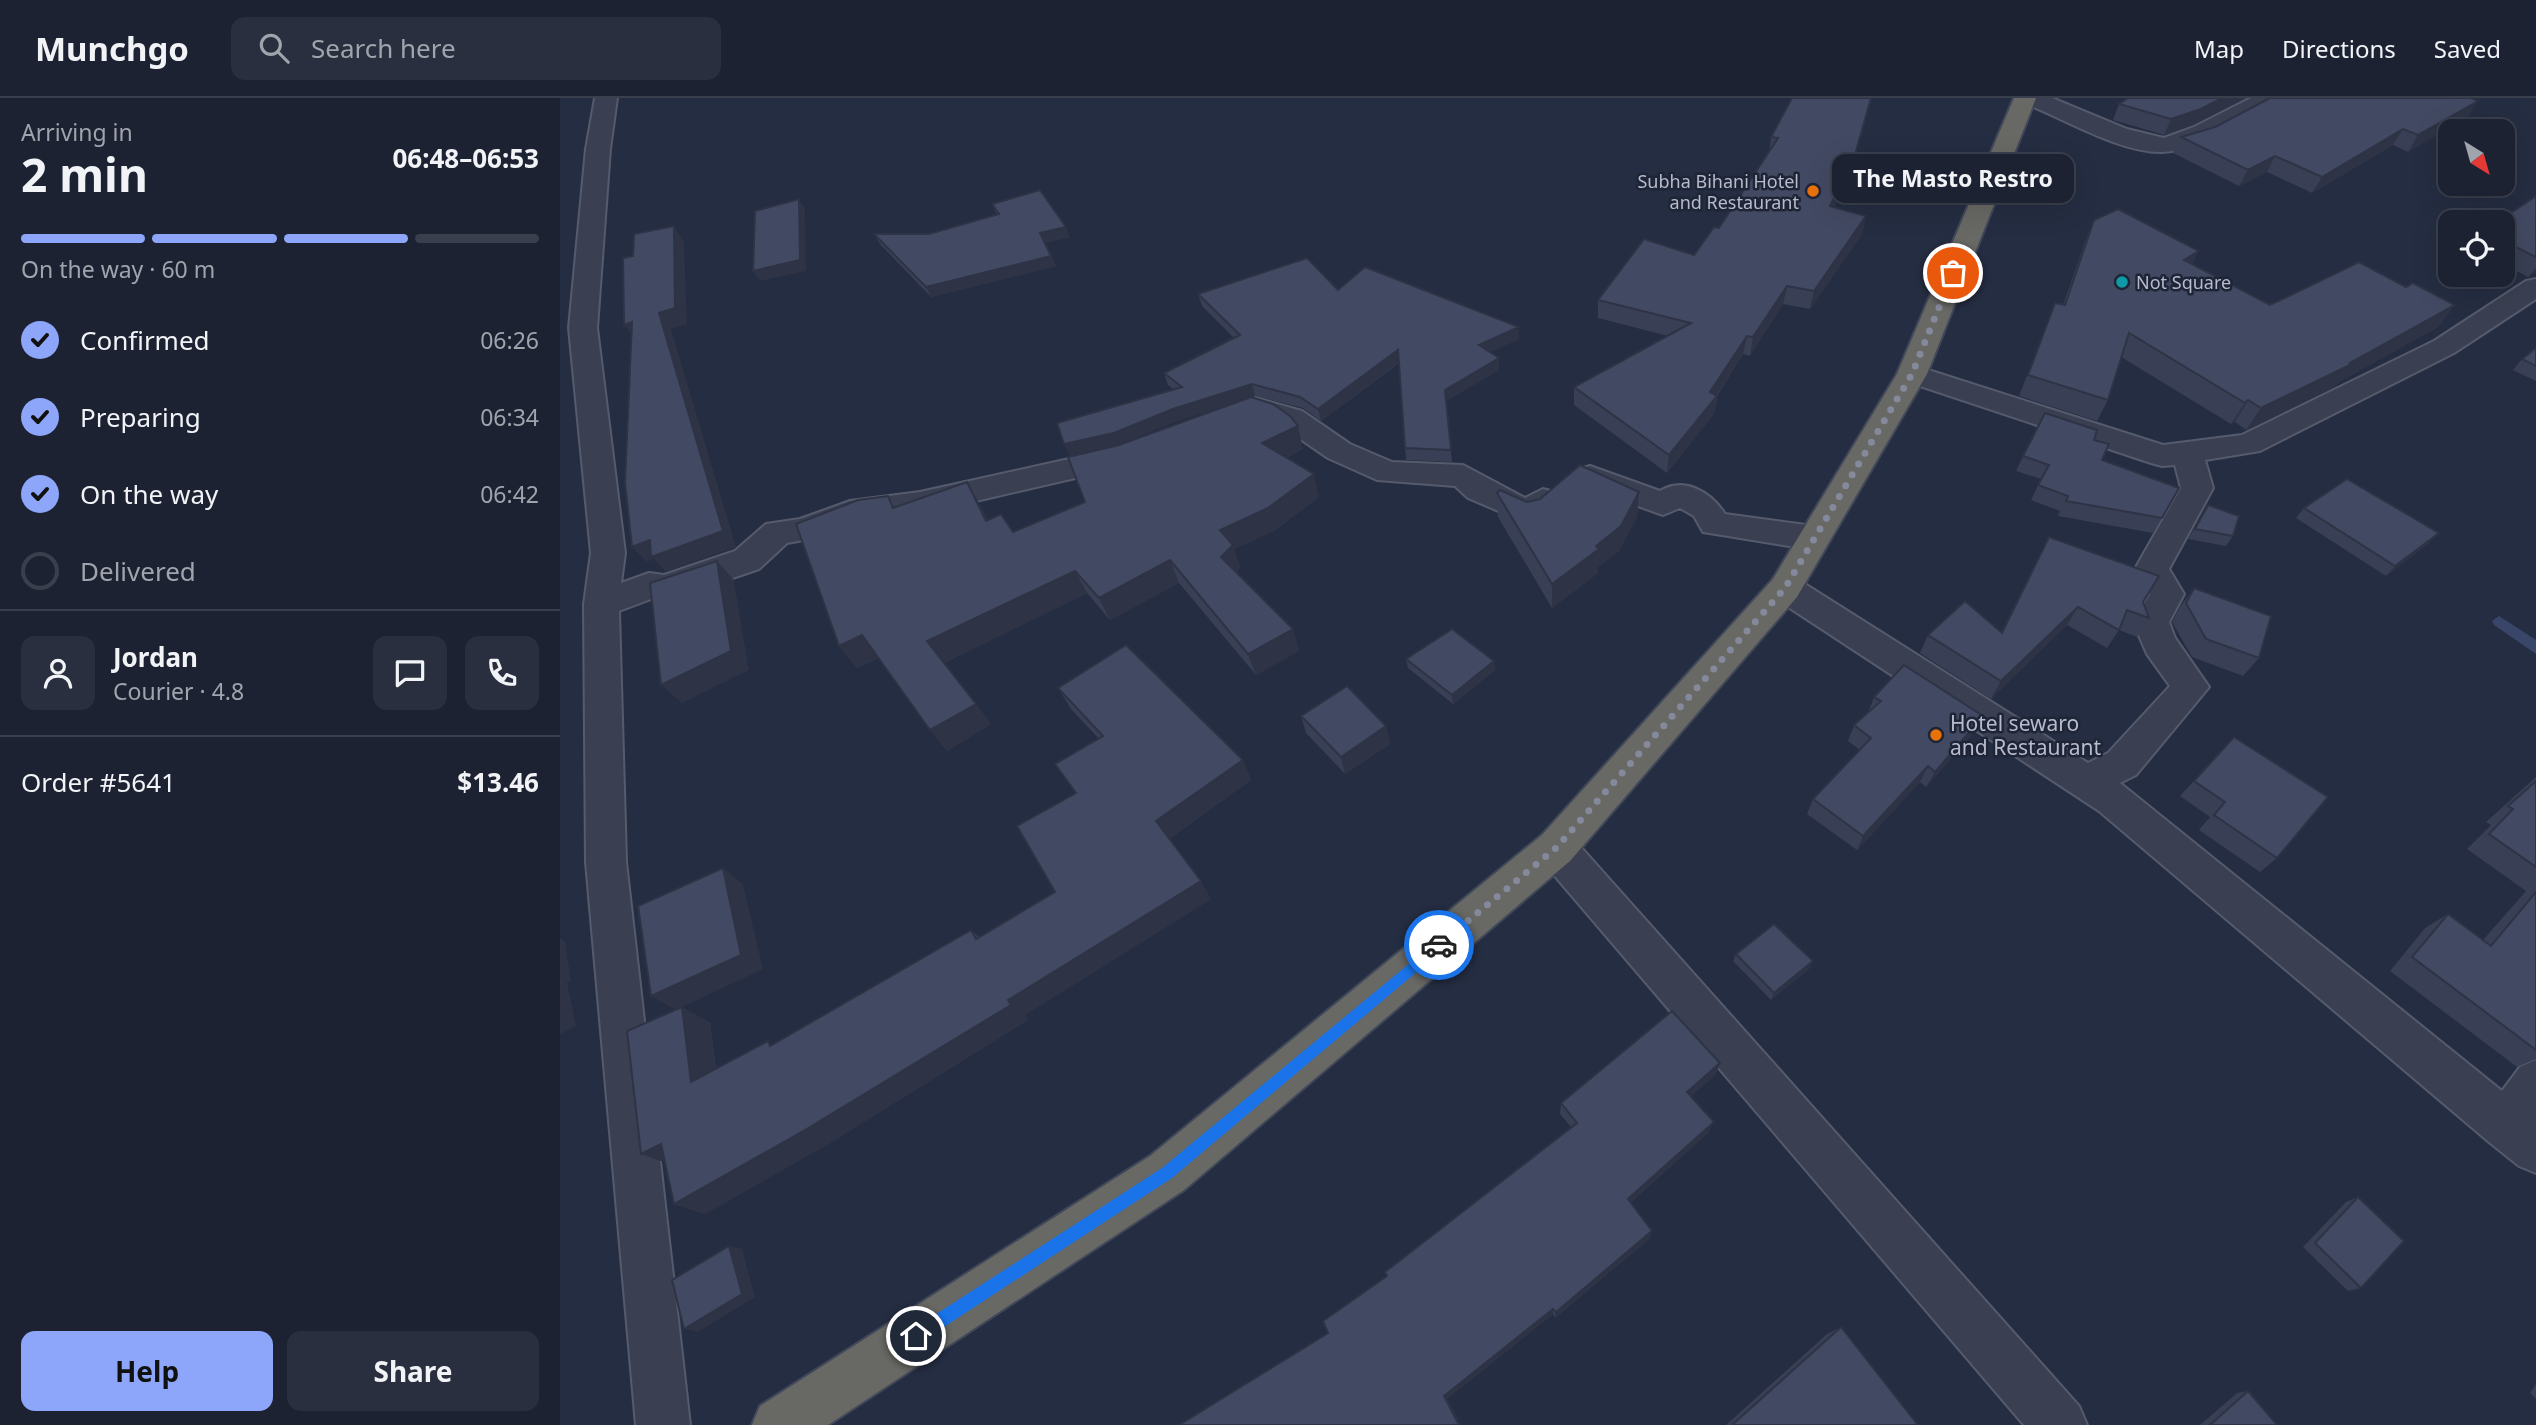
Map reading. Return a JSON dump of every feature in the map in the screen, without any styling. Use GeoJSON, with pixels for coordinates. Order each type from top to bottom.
{"type":"FeatureCollection","features":[{"type":"Feature","properties":{"kind":"highway"},"geometry":{"type":"LineString","coordinates":[[779,1425],[1167,1173],[1556,848],[1785,588],[1912,374],[2025,98]]}},
{"type":"Feature","properties":{"kind":"street"},"geometry":{"type":"LineString","coordinates":[[606,98],[598,149],[597,190],[583,328],[608,553],[601,604],[606,862],[663,1425]]}},
{"type":"Feature","properties":{"kind":"street"},"geometry":{"type":"LineString","coordinates":[[2032,98],[2139,140],[2162,145],[2178,141],[2268,98]]}},
{"type":"Feature","properties":{"kind":"street"},"geometry":{"type":"LineString","coordinates":[[1912,374],[2162,456],[2187,453],[2249,444],[2444,346],[2536,287]]}},
{"type":"Feature","properties":{"kind":"street"},"geometry":{"type":"LineString","coordinates":[[1216,421],[1256,408],[1291,418],[1339,451],[1388,472],[1463,476],[1479,490],[1529,513],[1570,476],[1591,477],[1663,504],[1679,494],[1705,508],[1715,524],[1814,538]]}},
{"type":"Feature","properties":{"kind":"street"},"geometry":{"type":"LineString","coordinates":[[601,604],[649,586],[665,588],[747,560],[778,532],[803,530],[850,512],[920,503],[1128,456],[1152,445]]}},
{"type":"Feature","properties":{"kind":"street"},"geometry":{"type":"LineString","coordinates":[[2086,782],[2122,764],[2191,687],[2160,644],[2151,622],[2167,594],[2152,569],[2197,488],[2187,453]]}},
{"type":"Feature","properties":{"kind":"street"},"geometry":{"type":"LineString","coordinates":[[1785,588],[2113,799],[2521,1137],[2536,1083]]}},
{"type":"Feature","properties":{"kind":"street"},"geometry":{"type":"LineString","coordinates":[[1556,848],[2060,1425]]}},
{"type":"Feature","properties":{"kind":"building"},"geometry":{"type":"Polygon","coordinates":[[[1792,98],[1871,98],[1855,155],[1830,206],[1866,216],[1814,291],[1787,286],[1753,337],[1747,336],[1710,392],[1717,396],[1669,455],[1574,387],[1691,323],[1598,300],[1644,239],[1694,255],[1714,227],[1719,228],[1778,138],[1771,137],[1792,98]]]}},
{"type":"Feature","properties":{"kind":"building"},"geometry":{"type":"Polygon","coordinates":[[[2128,98],[2222,98],[2201,109],[2171,119],[2119,104],[2128,98]]]}},
{"type":"Feature","properties":{"kind":"building"},"geometry":{"type":"Polygon","coordinates":[[[2270,98],[2471,98],[2478,101],[2446,119],[2438,119],[2438,124],[2418,135],[2403,129],[2322,177],[2275,156],[2248,170],[2181,137],[2215,127],[2270,98]]]}},
{"type":"Feature","properties":{"kind":"building"},"geometry":{"type":"Polygon","coordinates":[[[1040,190],[1066,227],[1040,233],[1051,256],[926,287],[874,234],[929,234],[999,214],[992,204],[1040,190]]]}},
{"type":"Feature","properties":{"kind":"building"},"geometry":{"type":"Polygon","coordinates":[[[2536,196],[2536,257],[2515,246],[2515,210],[2536,196]]]}},
{"type":"Feature","properties":{"kind":"building"},"geometry":{"type":"Polygon","coordinates":[[[799,199],[800,260],[753,271],[755,211],[799,199]]]}},
{"type":"Feature","properties":{"kind":"building"},"geometry":{"type":"Polygon","coordinates":[[[2118,209],[2199,251],[2184,260],[2270,305],[2359,262],[2406,287],[2413,283],[2455,305],[2350,363],[2352,364],[2261,408],[2248,400],[2245,403],[2129,333],[2108,400],[2028,375],[2055,303],[2065,305],[2094,220],[2118,209]]]}},
{"type":"Feature","properties":{"kind":"building"},"geometry":{"type":"Polygon","coordinates":[[[674,226],[675,308],[659,313],[723,531],[651,557],[650,540],[632,547],[625,483],[632,322],[624,325],[623,258],[633,256],[634,234],[674,226]]]}},
{"type":"Feature","properties":{"kind":"building"},"geometry":{"type":"Polygon","coordinates":[[[1307,258],[1338,290],[1365,267],[1519,327],[1479,345],[1499,358],[1445,390],[1451,450],[1405,448],[1398,350],[1318,409],[1300,397],[1252,384],[1173,409],[1114,433],[1064,444],[1057,423],[1182,387],[1164,373],[1240,335],[1198,294],[1307,258]]]}},
{"type":"Feature","properties":{"kind":"building"},"geometry":{"type":"Polygon","coordinates":[[[2536,348],[2536,366],[2522,359],[2536,348]]]}},
{"type":"Feature","properties":{"kind":"building"},"geometry":{"type":"Polygon","coordinates":[[[1251,397],[1273,404],[1290,416],[1298,426],[1262,443],[1314,474],[1268,508],[1220,530],[1233,545],[1221,557],[1293,629],[1248,654],[1170,560],[1099,598],[1075,571],[927,641],[976,704],[930,730],[862,635],[839,646],[796,524],[858,500],[888,496],[893,508],[967,482],[986,521],[1001,514],[1013,532],[1085,502],[1068,457],[1119,445],[1251,397]]]}},
{"type":"Feature","properties":{"kind":"building"},"geometry":{"type":"Polygon","coordinates":[[[2045,413],[2097,430],[2094,440],[2109,444],[2102,460],[2179,488],[2162,518],[2066,501],[2068,496],[2038,485],[2049,465],[2023,456],[2045,413]]]}},
{"type":"Feature","properties":{"kind":"building"},"geometry":{"type":"Polygon","coordinates":[[[1580,465],[1639,492],[1621,526],[1596,546],[1599,549],[1552,584],[1497,493],[1500,490],[1527,502],[1540,499],[1580,465]]]}},
{"type":"Feature","properties":{"kind":"building"},"geometry":{"type":"Polygon","coordinates":[[[2347,479],[2439,533],[2395,566],[2304,508],[2347,479]]]}},
{"type":"Feature","properties":{"kind":"building"},"geometry":{"type":"Polygon","coordinates":[[[2208,505],[2239,516],[2233,536],[2195,529],[2208,505]]]}},
{"type":"Feature","properties":{"kind":"building"},"geometry":{"type":"Polygon","coordinates":[[[2049,537],[2159,576],[2143,602],[2149,618],[2127,610],[2119,630],[2078,607],[2001,681],[1928,635],[1965,601],[2002,633],[2049,537]]]}},
{"type":"Feature","properties":{"kind":"building"},"geometry":{"type":"Polygon","coordinates":[[[717,561],[731,651],[661,685],[650,583],[717,561]]]}},
{"type":"Feature","properties":{"kind":"building"},"geometry":{"type":"Polygon","coordinates":[[[2194,588],[2271,616],[2259,658],[2206,639],[2186,603],[2194,588]]]}},
{"type":"Feature","properties":{"kind":"building"},"geometry":{"type":"Polygon","coordinates":[[[1452,629],[1494,661],[1452,695],[1406,659],[1452,629]]]}},
{"type":"Feature","properties":{"kind":"building"},"geometry":{"type":"Polygon","coordinates":[[[1126,645],[1243,760],[1156,821],[1201,881],[1008,1000],[1011,1005],[805,1130],[674,1204],[661,1144],[641,1154],[627,1031],[682,1007],[691,1082],[768,1041],[770,1046],[971,930],[976,939],[1055,892],[1017,826],[1076,793],[1055,764],[1103,736],[1058,688],[1126,645]]]}},
{"type":"Feature","properties":{"kind":"building"},"geometry":{"type":"Polygon","coordinates":[[[1904,665],[1983,716],[1935,772],[1928,766],[1863,836],[1813,799],[1871,738],[1854,725],[1881,701],[1874,697],[1904,665]]]}},
{"type":"Feature","properties":{"kind":"building"},"geometry":{"type":"Polygon","coordinates":[[[1347,686],[1386,726],[1341,757],[1301,716],[1347,686]]]}},
{"type":"Feature","properties":{"kind":"building"},"geometry":{"type":"Polygon","coordinates":[[[2234,737],[2328,797],[2277,858],[2214,815],[2225,802],[2194,781],[2234,737]]]}},
{"type":"Feature","properties":{"kind":"building"},"geometry":{"type":"Polygon","coordinates":[[[2536,781],[2536,867],[2489,834],[2513,809],[2508,806],[2536,781]]]}},
{"type":"Feature","properties":{"kind":"building"},"geometry":{"type":"Polygon","coordinates":[[[723,868],[741,955],[651,996],[638,906],[723,868]]]}},
{"type":"Feature","properties":{"kind":"building"},"geometry":{"type":"Polygon","coordinates":[[[2536,892],[2536,1050],[2412,957],[2448,914],[2491,946],[2536,892]]]}},
{"type":"Feature","properties":{"kind":"building"},"geometry":{"type":"Polygon","coordinates":[[[1774,924],[1813,961],[1774,993],[1736,954],[1774,924]]]}},
{"type":"Feature","properties":{"kind":"building"},"geometry":{"type":"Polygon","coordinates":[[[1672,1011],[1720,1063],[1687,1092],[1714,1122],[1628,1199],[1652,1231],[1556,1312],[1553,1309],[1444,1396],[1459,1425],[1179,1425],[1328,1333],[1323,1321],[1387,1276],[1385,1272],[1577,1123],[1561,1103],[1672,1011]]]}},
{"type":"Feature","properties":{"kind":"building"},"geometry":{"type":"Polygon","coordinates":[[[2358,1197],[2404,1241],[2361,1288],[2315,1243],[2358,1197]]]}},
{"type":"Feature","properties":{"kind":"building"},"geometry":{"type":"Polygon","coordinates":[[[729,1246],[742,1294],[684,1329],[672,1280],[729,1246]]]}},
{"type":"Feature","properties":{"kind":"building"},"geometry":{"type":"Polygon","coordinates":[[[1841,1327],[1918,1425],[1732,1425],[1841,1327]]]}},
{"type":"Feature","properties":{"kind":"building"},"geometry":{"type":"Polygon","coordinates":[[[2248,1391],[2277,1425],[2210,1425],[2248,1391]]]}},
{"type":"Feature","properties":{"kind":"waterway"},"geometry":{"type":"LineString","coordinates":[[2499,621],[2536,648]]}},
{"type":"Feature","properties":{"kind":"way so far"},"geometry":{"type":"LineString","coordinates":[[1439,945],[1556,848],[1785,588],[1912,374],[1953,273]]}},
{"type":"Feature","properties":{"kind":"place","name":"Subha Bihani Hotel and Restaurant"},"geometry":{"type":"Point","coordinates":[1813,191]}},
{"type":"Feature","properties":{"kind":"place","name":"The Masto Restro"},"geometry":{"type":"Point","coordinates":[1953,273]}},
{"type":"Feature","properties":{"kind":"place","name":"Not Square"},"geometry":{"type":"Point","coordinates":[2122,282]}},
{"type":"Feature","properties":{"kind":"place","name":"Hotel sewaro and Restaurant"},"geometry":{"type":"Point","coordinates":[1936,735]}},
{"type":"Feature","properties":{"kind":"route"},"geometry":{"type":"LineString","coordinates":[[916,1336],[1167,1173],[1439,945]]}}]}
